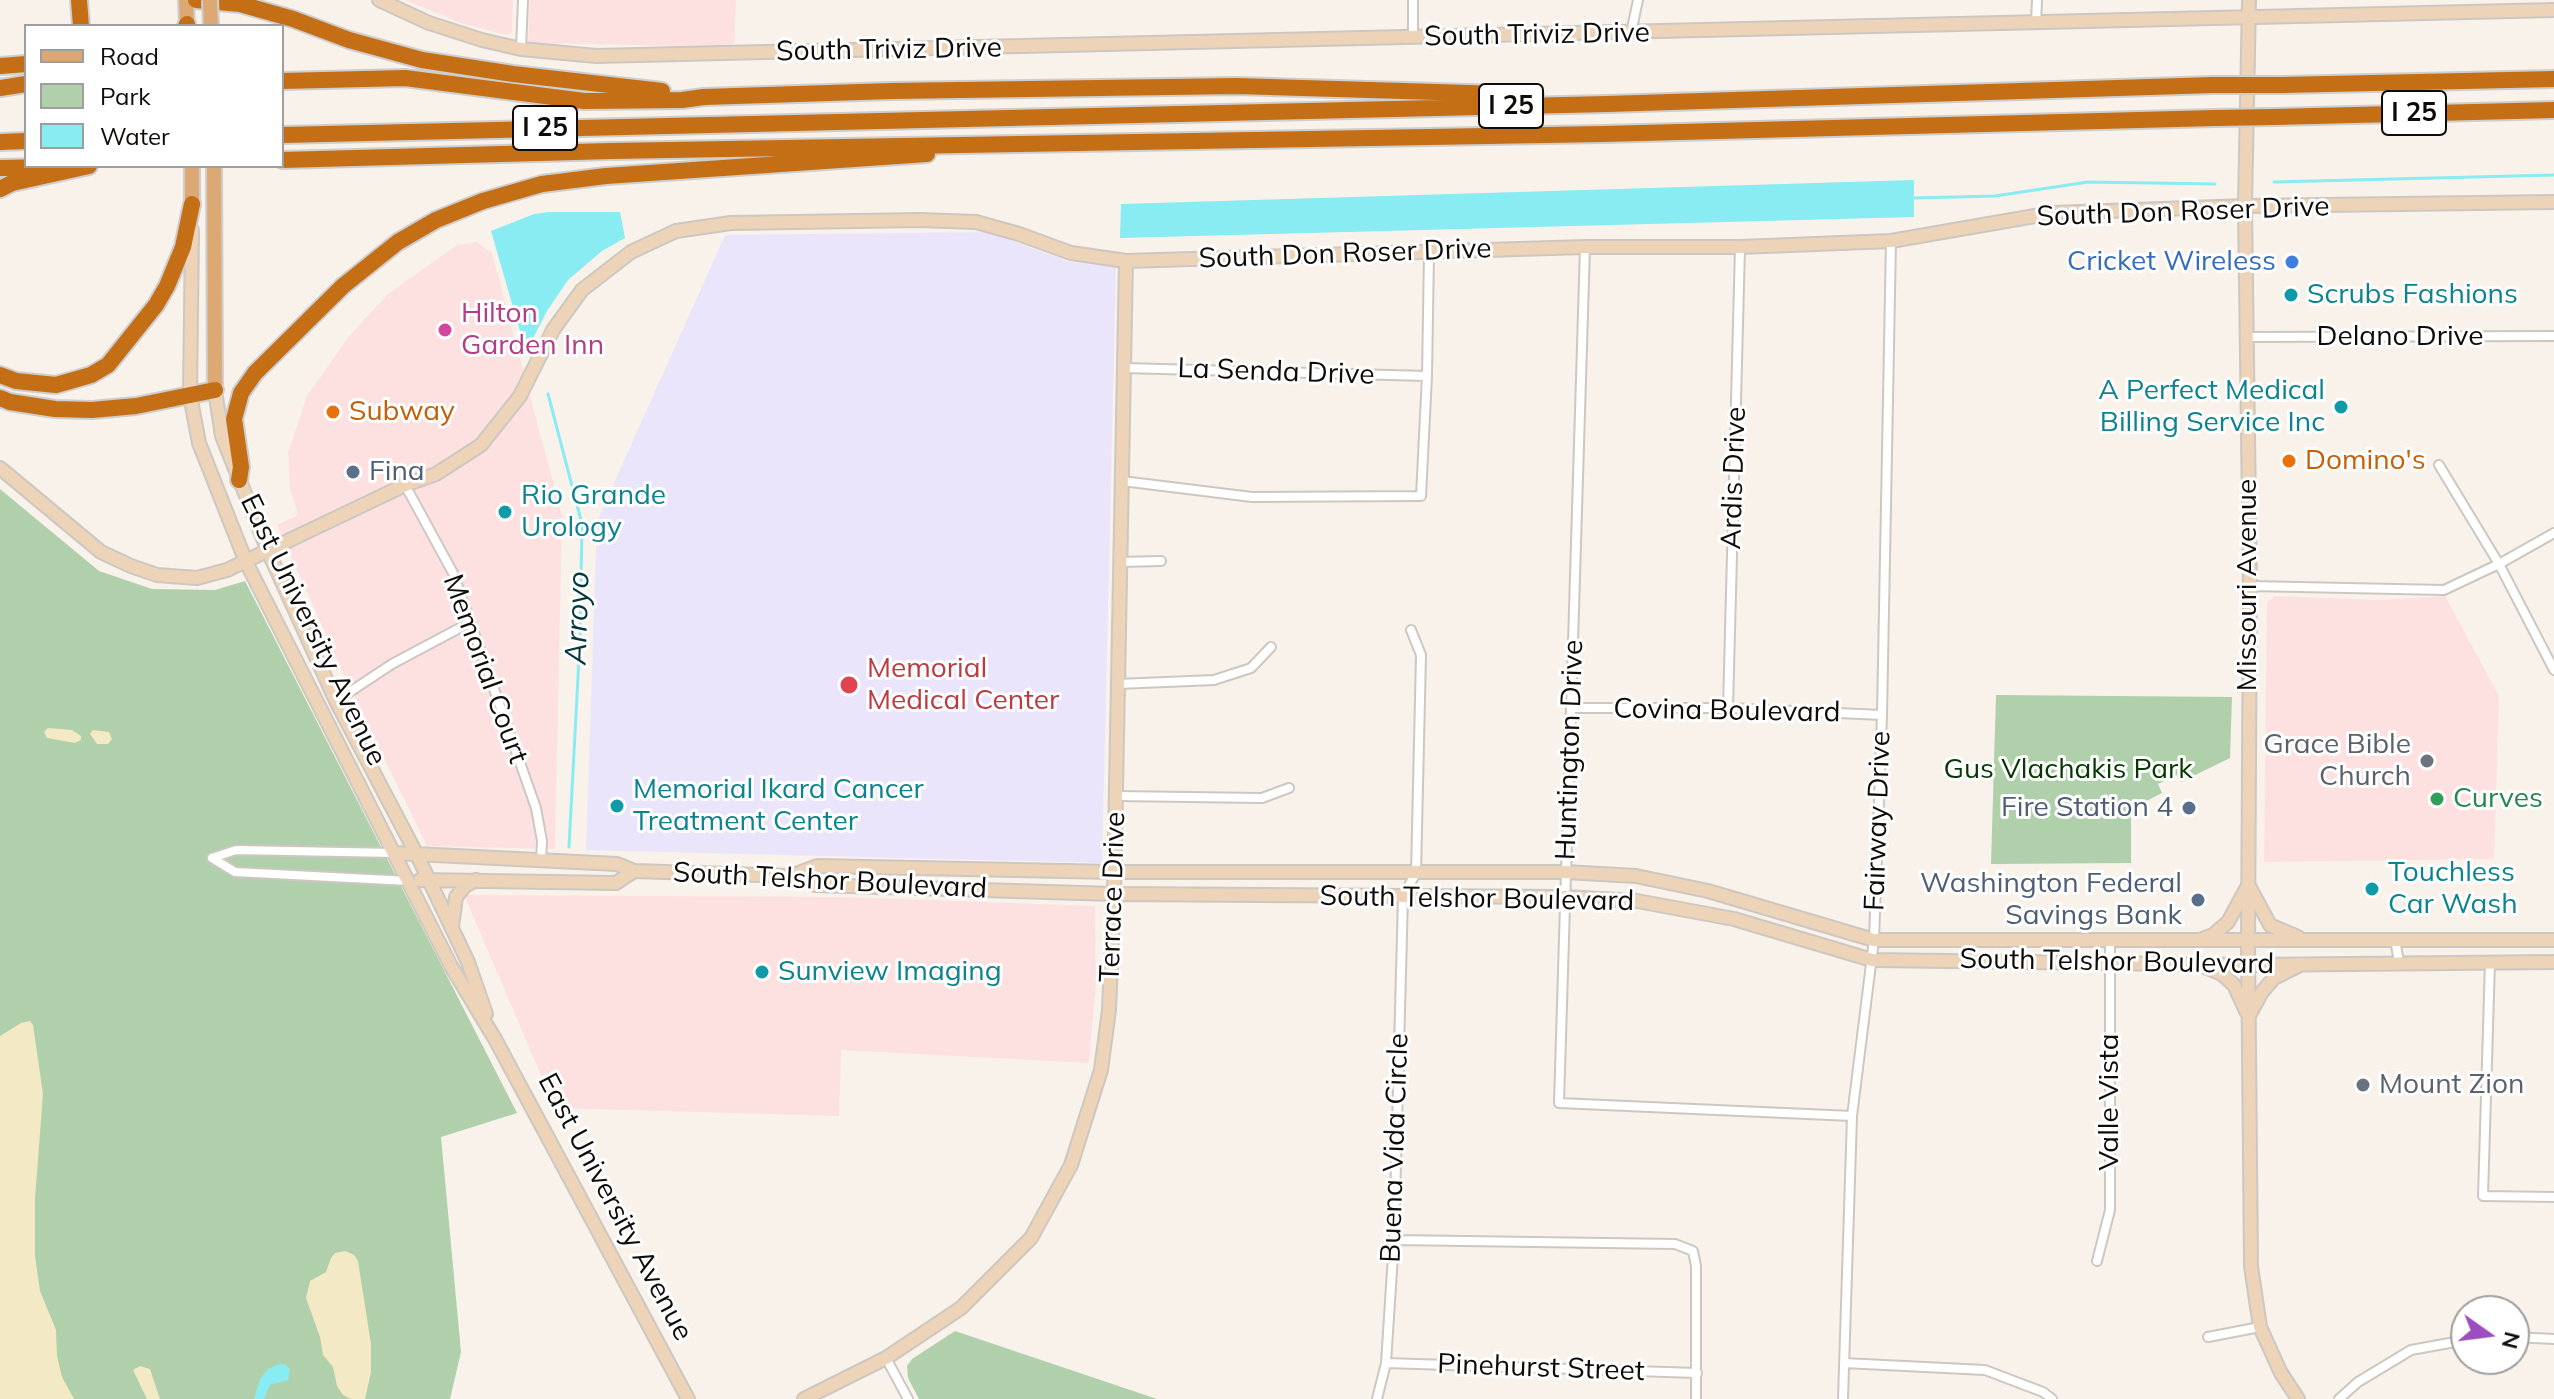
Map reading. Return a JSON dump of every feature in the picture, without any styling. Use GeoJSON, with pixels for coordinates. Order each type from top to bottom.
{"type":"FeatureCollection","features":[{"type":"Feature","properties":{"kind":"highway"},"geometry":{"type":"LineString","coordinates":[[79,0],[81,24]]}},
{"type":"Feature","properties":{"kind":"highway"},"geometry":{"type":"LineString","coordinates":[[196,0],[240,4],[422,60],[704,97]]}},
{"type":"Feature","properties":{"kind":"highway"},"geometry":{"type":"LineString","coordinates":[[0,66],[24,64]]}},
{"type":"Feature","properties":{"kind":"highway"},"geometry":{"type":"LineString","coordinates":[[284,81],[405,78],[584,101],[1237,86],[1692,101]]}},
{"type":"Feature","properties":{"kind":"highway","name":"I 25"},"geometry":{"type":"LineString","coordinates":[[284,135],[1692,101],[2213,85],[2554,79]]}},
{"type":"Feature","properties":{"kind":"highway"},"geometry":{"type":"LineString","coordinates":[[0,88],[24,84]]}},
{"type":"Feature","properties":{"kind":"highway","name":"I 25"},"geometry":{"type":"LineString","coordinates":[[284,160],[1020,143],[1603,134],[2554,110]]}},
{"type":"Feature","properties":{"kind":"highway"},"geometry":{"type":"LineString","coordinates":[[0,142],[24,141]]}},
{"type":"Feature","properties":{"kind":"highway"},"geometry":{"type":"LineString","coordinates":[[239,480],[241,467],[234,419],[241,393],[255,373],[343,286],[398,242],[436,220],[483,201],[542,184],[671,171],[894,158],[1020,143]]}},
{"type":"Feature","properties":{"kind":"highway"},"geometry":{"type":"LineString","coordinates":[[0,168],[24,167]]}},
{"type":"Feature","properties":{"kind":"highway"},"geometry":{"type":"LineString","coordinates":[[0,189],[12,183],[80,168]]}},
{"type":"Feature","properties":{"kind":"highway"},"geometry":{"type":"LineString","coordinates":[[0,375],[16,381],[56,385],[91,375],[108,365],[156,305],[167,286],[183,247],[192,204]]}},
{"type":"Feature","properties":{"kind":"highway"},"geometry":{"type":"LineString","coordinates":[[0,398],[55,409],[92,410],[136,406],[215,390]]}},
{"type":"Feature","properties":{"kind":"main road"},"geometry":{"type":"LineString","coordinates":[[186,0],[187,24]]}},
{"type":"Feature","properties":{"kind":"main road"},"geometry":{"type":"LineString","coordinates":[[210,0],[211,24]]}},
{"type":"Feature","properties":{"kind":"main road","name":"South Triviz Drive"},"geometry":{"type":"LineString","coordinates":[[379,0],[465,36],[521,49],[577,56],[639,57],[2554,10]]}},
{"type":"Feature","properties":{"kind":"main road","name":"Missouri Avenue"},"geometry":{"type":"LineString","coordinates":[[2249,0],[2245,206],[2250,586],[2248,965],[2251,1266],[2260,1327],[2281,1373],[2298,1399]]}},
{"type":"Feature","properties":{"kind":"main road","name":"East University Avenue"},"geometry":{"type":"LineString","coordinates":[[192,168],[190,395],[199,443],[246,562],[451,966],[495,1039],[688,1399]]}},
{"type":"Feature","properties":{"kind":"main road","name":"East University Avenue"},"geometry":{"type":"LineString","coordinates":[[214,168],[215,390],[222,436],[268,551],[336,701],[417,855],[468,962],[495,1039]]}},
{"type":"Feature","properties":{"kind":"main road","name":"South Don Roser Drive"},"geometry":{"type":"LineString","coordinates":[[0,468],[101,552],[131,566],[157,575],[197,578],[246,562],[405,485],[436,474],[481,445],[520,396],[553,330],[582,290],[631,252],[676,231],[731,223],[976,222],[1071,253],[1126,261],[1891,241],[2052,213],[2245,206],[2554,202]]}},
{"type":"Feature","properties":{"kind":"main road","name":"Terrace Drive"},"geometry":{"type":"LineString","coordinates":[[804,1399],[886,1358],[961,1308],[1031,1238],[1071,1165],[1104,1052],[1115,872],[1126,261]]}},
{"type":"Feature","properties":{"kind":"main road","name":"South Telshor Boulevard"},"geometry":{"type":"LineString","coordinates":[[395,853],[617,864],[634,871],[791,876],[815,885],[1114,894],[1564,897],[1637,901],[1734,919],[1872,960],[2248,965],[2554,962]]}},
{"type":"Feature","properties":{"kind":"main road","name":"South Telshor Boulevard"},"geometry":{"type":"LineString","coordinates":[[791,876],[817,866],[1115,872],[1565,872],[1636,876],[1694,888],[1874,940],[2554,940]]}},
{"type":"Feature","properties":{"kind":"main road"},"geometry":{"type":"LineString","coordinates":[[863,886],[864,867]]}},
{"type":"Feature","properties":{"kind":"main road","name":"South Telshor Boulevard"},"geometry":{"type":"LineString","coordinates":[[409,881],[616,883],[634,871]]}},
{"type":"Feature","properties":{"kind":"main road"},"geometry":{"type":"LineString","coordinates":[[452,930],[456,897],[465,886],[476,880]]}},
{"type":"Feature","properties":{"kind":"main road"},"geometry":{"type":"LineString","coordinates":[[2198,940],[2213,935],[2228,922],[2248,885]]}},
{"type":"Feature","properties":{"kind":"main road"},"geometry":{"type":"LineString","coordinates":[[2248,885],[2270,925],[2285,934],[2309,941]]}},
{"type":"Feature","properties":{"kind":"main road"},"geometry":{"type":"LineString","coordinates":[[2198,964],[2222,974],[2234,985],[2249,1017]]}},
{"type":"Feature","properties":{"kind":"main road"},"geometry":{"type":"LineString","coordinates":[[2249,1017],[2262,992],[2274,978],[2303,964]]}},
{"type":"Feature","properties":{"kind":"street"},"geometry":{"type":"LineString","coordinates":[[521,49],[523,0]]}},
{"type":"Feature","properties":{"kind":"street"},"geometry":{"type":"LineString","coordinates":[[1413,0],[1413,38]]}},
{"type":"Feature","properties":{"kind":"street"},"geometry":{"type":"LineString","coordinates":[[1631,33],[1638,0]]}},
{"type":"Feature","properties":{"kind":"street"},"geometry":{"type":"LineString","coordinates":[[2036,23],[2037,0]]}},
{"type":"Feature","properties":{"kind":"street","name":"Fairway Drive"},"geometry":{"type":"LineString","coordinates":[[1843,1399],[1852,1116],[1874,940],[1882,715],[1891,241]]}},
{"type":"Feature","properties":{"kind":"street","name":"Huntington Drive"},"geometry":{"type":"LineString","coordinates":[[1585,247],[1559,1103],[1852,1116]]}},
{"type":"Feature","properties":{"kind":"street","name":"Ardis Drive"},"geometry":{"type":"LineString","coordinates":[[1728,708],[1740,247]]}},
{"type":"Feature","properties":{"kind":"street"},"geometry":{"type":"LineString","coordinates":[[1122,481],[1252,497],[1421,496],[1429,253]]}},
{"type":"Feature","properties":{"kind":"street","name":"Delano Drive"},"geometry":{"type":"LineString","coordinates":[[2247,337],[2554,336]]}},
{"type":"Feature","properties":{"kind":"street","name":"La Senda Drive"},"geometry":{"type":"LineString","coordinates":[[1124,368],[1427,376]]}},
{"type":"Feature","properties":{"kind":"street"},"geometry":{"type":"LineString","coordinates":[[2439,465],[2499,564],[2554,670]]}},
{"type":"Feature","properties":{"kind":"street","name":"Memorial Court"},"geometry":{"type":"LineString","coordinates":[[405,485],[453,573],[536,808],[542,841],[541,860]]}},
{"type":"Feature","properties":{"kind":"street"},"geometry":{"type":"LineString","coordinates":[[2250,586],[2444,590],[2554,533]]}},
{"type":"Feature","properties":{"kind":"street"},"geometry":{"type":"LineString","coordinates":[[1120,562],[1161,561]]}},
{"type":"Feature","properties":{"kind":"street"},"geometry":{"type":"LineString","coordinates":[[336,701],[392,664],[469,623]]}},
{"type":"Feature","properties":{"kind":"street"},"geometry":{"type":"LineString","coordinates":[[1403,896],[1416,873],[1421,655],[1411,630]]}},
{"type":"Feature","properties":{"kind":"street"},"geometry":{"type":"LineString","coordinates":[[1118,684],[1214,680],[1251,668],[1271,647]]}},
{"type":"Feature","properties":{"kind":"street","name":"Covina Boulevard"},"geometry":{"type":"LineString","coordinates":[[1572,708],[1728,708],[1882,715]]}},
{"type":"Feature","properties":{"kind":"street"},"geometry":{"type":"LineString","coordinates":[[1116,796],[1262,798],[1289,788]]}},
{"type":"Feature","properties":{"kind":"street","name":"South Telshor Boulevard"},"geometry":{"type":"LineString","coordinates":[[395,853],[236,850],[212,858],[235,872],[409,881]]}},
{"type":"Feature","properties":{"kind":"street","name":"Buena Vida Circle"},"geometry":{"type":"LineString","coordinates":[[1377,1399],[1386,1363],[1394,1240],[1403,896]]}},
{"type":"Feature","properties":{"kind":"street","name":"Valle Vista"},"geometry":{"type":"LineString","coordinates":[[2097,1261],[2110,1210],[2110,940]]}},
{"type":"Feature","properties":{"kind":"street"},"geometry":{"type":"LineString","coordinates":[[2395,940],[2399,962]]}},
{"type":"Feature","properties":{"kind":"street"},"geometry":{"type":"LineString","coordinates":[[2490,961],[2483,1196],[2554,1197]]}},
{"type":"Feature","properties":{"kind":"street"},"geometry":{"type":"LineString","coordinates":[[1394,1240],[1675,1244],[1693,1251],[1696,1266],[1696,1399]]}},
{"type":"Feature","properties":{"kind":"street"},"geometry":{"type":"LineString","coordinates":[[2208,1337],[2260,1327]]}},
{"type":"Feature","properties":{"kind":"street"},"geometry":{"type":"LineString","coordinates":[[2530,1338],[2554,1339]]}},
{"type":"Feature","properties":{"kind":"street"},"geometry":{"type":"LineString","coordinates":[[2339,1399],[2358,1382],[2411,1350],[2450,1343]]}},
{"type":"Feature","properties":{"kind":"street"},"geometry":{"type":"LineString","coordinates":[[886,1358],[908,1399]]}},
{"type":"Feature","properties":{"kind":"street","name":"Pinehurst Street"},"geometry":{"type":"LineString","coordinates":[[1386,1363],[1697,1373]]}},
{"type":"Feature","properties":{"kind":"street"},"geometry":{"type":"LineString","coordinates":[[1844,1363],[1985,1370],[2043,1392],[2052,1399]]}},
{"type":"Feature","properties":{"kind":"shaded area"},"geometry":{"type":"Polygon","coordinates":[[[405,0],[513,0],[512,32],[507,35],[461,23],[405,0]]]}},
{"type":"Feature","properties":{"kind":"shaded area"},"geometry":{"type":"Polygon","coordinates":[[[530,0],[736,0],[734,47],[528,43],[530,0]]]}},
{"type":"Feature","properties":{"kind":"shaded area","name":"Memorial Medical Center"},"geometry":{"type":"Polygon","coordinates":[[[988,232],[1070,262],[1116,267],[1102,863],[586,850],[597,521],[725,235],[988,232]]]}},
{"type":"Feature","properties":{"kind":"shaded area"},"geometry":{"type":"Polygon","coordinates":[[[477,242],[492,253],[562,516],[555,849],[427,846],[346,680],[277,525],[298,515],[290,489],[288,453],[307,396],[350,335],[388,294],[457,245],[477,242]]]}},
{"type":"Feature","properties":{"kind":"shaded area"},"geometry":{"type":"Polygon","coordinates":[[[2274,596],[2379,600],[2445,596],[2499,696],[2494,859],[2264,862],[2267,604],[2274,596]]]}},
{"type":"Feature","properties":{"kind":"shaded area"},"geometry":{"type":"Polygon","coordinates":[[[464,895],[846,897],[1095,906],[1096,984],[1089,1063],[841,1050],[839,1116],[555,1108],[464,895]]]}},
{"type":"Feature","properties":{"kind":"green space"},"geometry":{"type":"Polygon","coordinates":[[[0,489],[99,571],[152,589],[215,590],[245,581],[517,1113],[441,1137],[461,1352],[450,1399],[0,1399],[0,489]]]}},
{"type":"Feature","properties":{"kind":"green space","name":"Gus Vlachakis Park"},"geometry":{"type":"Polygon","coordinates":[[[1996,695],[2232,697],[2230,758],[2181,782],[2177,775],[2158,784],[2162,793],[2131,809],[2131,863],[1991,864],[1996,695]]]}},
{"type":"Feature","properties":{"kind":"green space"},"geometry":{"type":"Polygon","coordinates":[[[955,1331],[1157,1399],[919,1399],[908,1378],[907,1366],[912,1359],[955,1331]]]}},
{"type":"Feature","properties":{"kind":"sand"},"geometry":{"type":"Polygon","coordinates":[[[48,728],[72,730],[81,736],[81,740],[75,743],[47,738],[44,732],[48,728]]]}},
{"type":"Feature","properties":{"kind":"sand"},"geometry":{"type":"Polygon","coordinates":[[[93,730],[109,732],[112,739],[108,744],[97,744],[90,734],[93,730]]]}},
{"type":"Feature","properties":{"kind":"sand"},"geometry":{"type":"Polygon","coordinates":[[[30,1021],[43,1094],[35,1198],[35,1256],[40,1291],[56,1330],[62,1377],[74,1399],[0,1399],[0,1036],[30,1021]]]}},
{"type":"Feature","properties":{"kind":"sand"},"geometry":{"type":"Polygon","coordinates":[[[345,1251],[358,1261],[371,1344],[371,1372],[365,1399],[351,1399],[343,1395],[337,1386],[333,1367],[323,1355],[306,1298],[310,1281],[326,1272],[335,1253],[345,1251]]]}},
{"type":"Feature","properties":{"kind":"sand"},"geometry":{"type":"Polygon","coordinates":[[[140,1366],[150,1369],[160,1399],[147,1399],[133,1370],[140,1366]]]}},
{"type":"Feature","properties":{"kind":"water"},"geometry":{"type":"Polygon","coordinates":[[[1914,180],[1914,217],[1120,238],[1121,204],[1914,180]]]}},
{"type":"Feature","properties":{"kind":"water"},"geometry":{"type":"Polygon","coordinates":[[[620,212],[625,238],[602,251],[568,280],[547,311],[526,352],[491,231],[534,214],[620,212]]]}},
{"type":"Feature","properties":{"kind":"water"},"geometry":{"type":"Polygon","coordinates":[[[279,1364],[290,1369],[288,1380],[270,1385],[264,1399],[254,1399],[260,1379],[268,1369],[279,1364]]]}},
{"type":"Feature","properties":{"kind":"waterway"},"geometry":{"type":"LineString","coordinates":[[2274,182],[2554,175]]}},
{"type":"Feature","properties":{"kind":"waterway"},"geometry":{"type":"LineString","coordinates":[[1914,198],[1995,196],[2088,182],[2215,184]]}},
{"type":"Feature","properties":{"kind":"waterway","name":"Arroyo"},"geometry":{"type":"LineString","coordinates":[[548,394],[582,524],[580,639],[569,847]]}},
{"type":"Feature","properties":{"kind":"place","name":"Cricket Wireless"},"geometry":{"type":"Point","coordinates":[2292,262]}},
{"type":"Feature","properties":{"kind":"place","name":"Scrubs Fashions"},"geometry":{"type":"Point","coordinates":[2291,295]}},
{"type":"Feature","properties":{"kind":"place","name":"Hilton Garden Inn"},"geometry":{"type":"Point","coordinates":[445,330]}},
{"type":"Feature","properties":{"kind":"place","name":"A Perfect Medical Billing Service Inc"},"geometry":{"type":"Point","coordinates":[2341,407]}},
{"type":"Feature","properties":{"kind":"place","name":"Subway"},"geometry":{"type":"Point","coordinates":[333,412]}},
{"type":"Feature","properties":{"kind":"place","name":"Domino's"},"geometry":{"type":"Point","coordinates":[2289,461]}},
{"type":"Feature","properties":{"kind":"place","name":"Fina"},"geometry":{"type":"Point","coordinates":[353,472]}},
{"type":"Feature","properties":{"kind":"place","name":"Rio Grande Urology"},"geometry":{"type":"Point","coordinates":[505,512]}},
{"type":"Feature","properties":{"kind":"place","name":"Memorial Medical Center"},"geometry":{"type":"Point","coordinates":[849,685]}},
{"type":"Feature","properties":{"kind":"place","name":"Grace Bible Church"},"geometry":{"type":"Point","coordinates":[2427,761]}},
{"type":"Feature","properties":{"kind":"place","name":"Curves"},"geometry":{"type":"Point","coordinates":[2437,799]}},
{"type":"Feature","properties":{"kind":"place","name":"Memorial Ikard Cancer Treatment Center"},"geometry":{"type":"Point","coordinates":[617,806]}},
{"type":"Feature","properties":{"kind":"place","name":"Fire Station 4"},"geometry":{"type":"Point","coordinates":[2189,808]}},
{"type":"Feature","properties":{"kind":"place","name":"Touchless Car Wash"},"geometry":{"type":"Point","coordinates":[2372,889]}},
{"type":"Feature","properties":{"kind":"place","name":"Washington Federal Savings Bank"},"geometry":{"type":"Point","coordinates":[2198,900]}},
{"type":"Feature","properties":{"kind":"place","name":"Sunview Imaging"},"geometry":{"type":"Point","coordinates":[762,972]}},
{"type":"Feature","properties":{"kind":"place","name":"Mount Zion"},"geometry":{"type":"Point","coordinates":[2363,1085]}}]}
